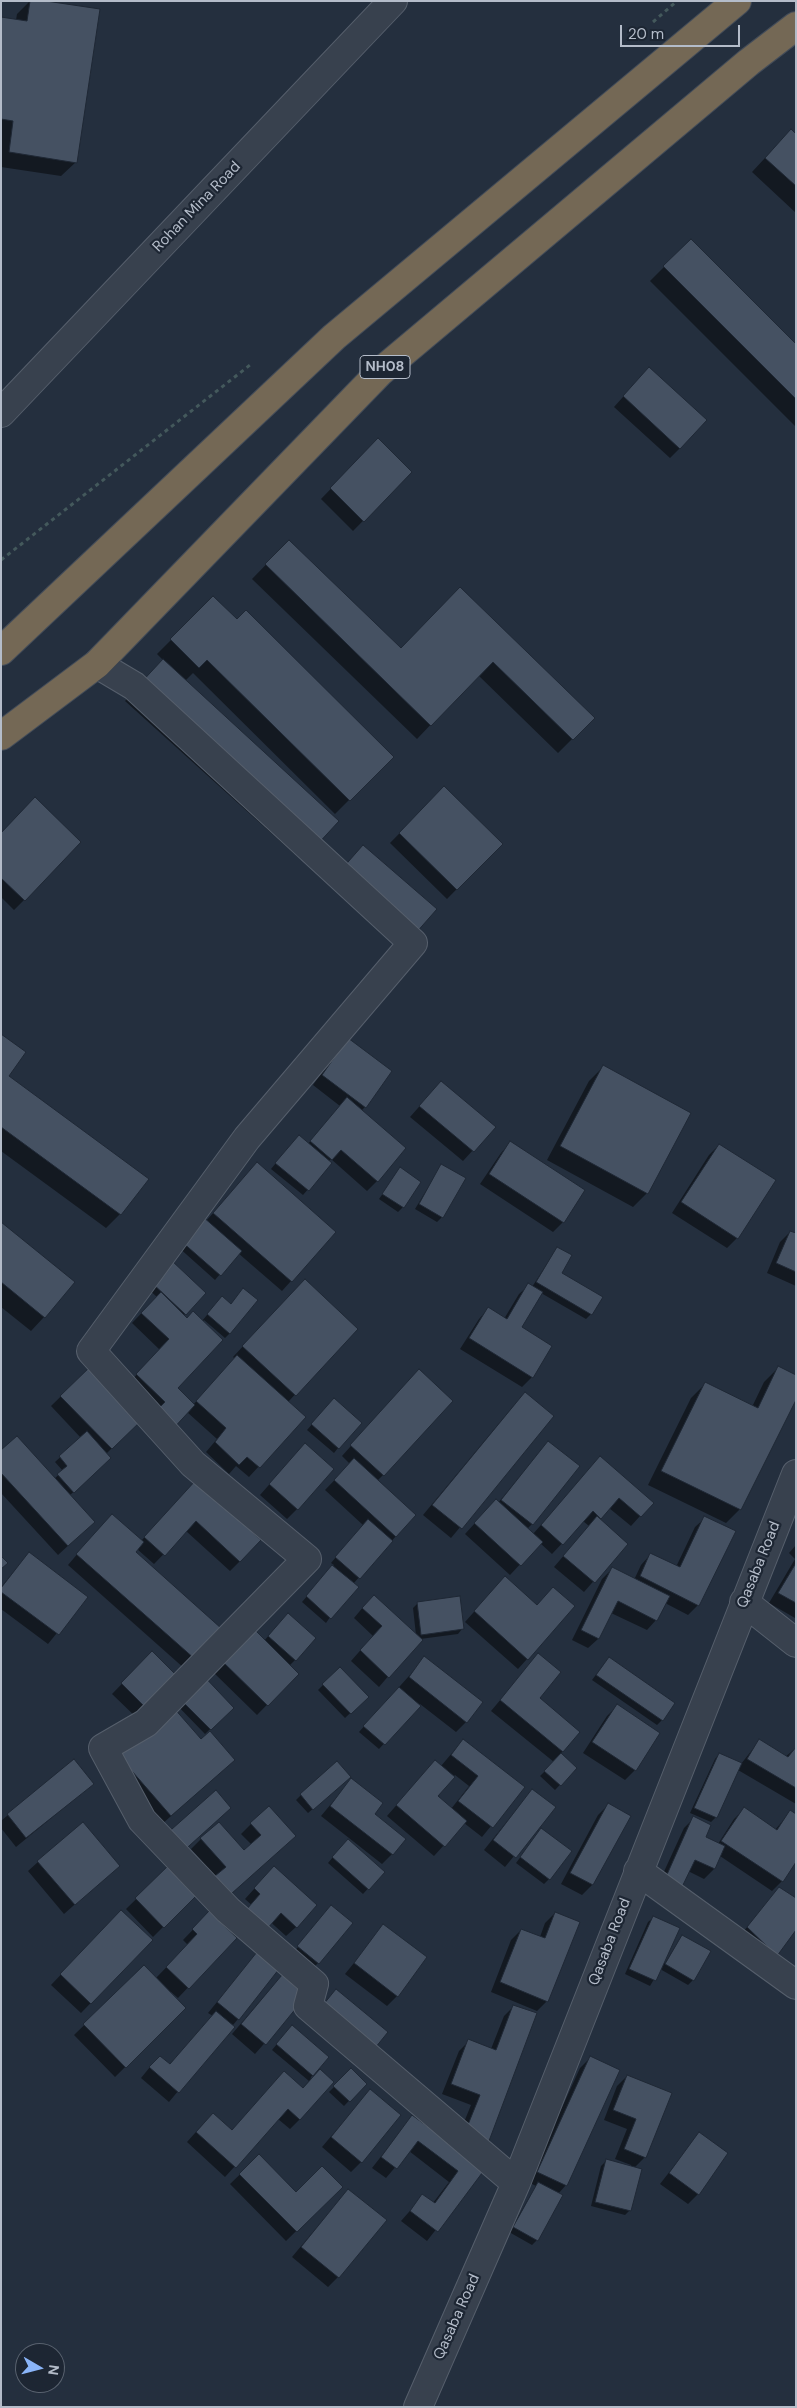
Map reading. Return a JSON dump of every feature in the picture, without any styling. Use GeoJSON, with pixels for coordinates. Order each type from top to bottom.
{"type":"FeatureCollection","features":[{"type":"Feature","properties":{"kind":"highway"},"geometry":{"type":"LineString","coordinates":[[1,651],[334,338],[737,1]]}},
{"type":"Feature","properties":{"kind":"highway","name":"NH08"},"geometry":{"type":"LineString","coordinates":[[1,736],[97,664],[380,372],[749,62],[796,26]]}},
{"type":"Feature","properties":{"kind":"street","name":"Rohan Mina Road"},"geometry":{"type":"LineString","coordinates":[[1,413],[393,1]]}},
{"type":"Feature","properties":{"kind":"street"},"geometry":{"type":"LineString","coordinates":[[97,664],[134,686],[413,943],[247,1138],[91,1351],[193,1464],[307,1559],[146,1723],[98,1753],[142,1820],[228,1910],[314,1984],[308,2006],[516,2183]]}},
{"type":"Feature","properties":{"kind":"street","name":"Qasaba Road"},"geometry":{"type":"LineString","coordinates":[[418,2407],[516,2183],[796,1474]]}},
{"type":"Feature","properties":{"kind":"street"},"geometry":{"type":"LineString","coordinates":[[744,1602],[796,1643]]}},
{"type":"Feature","properties":{"kind":"street"},"geometry":{"type":"LineString","coordinates":[[638,1871],[796,1985]]}},
{"type":"Feature","properties":{"kind":"building"},"geometry":{"type":"Polygon","coordinates":[[[30,1],[46,1],[100,9],[77,163],[9,152],[13,121],[1,119],[1,17],[27,21],[30,1]]]}},
{"type":"Feature","properties":{"kind":"building"},"geometry":{"type":"Polygon","coordinates":[[[791,129],[796,134],[796,186],[765,158],[791,129]]]}},
{"type":"Feature","properties":{"kind":"building"},"geometry":{"type":"Polygon","coordinates":[[[691,239],[796,344],[796,399],[663,266],[691,239]]]}},
{"type":"Feature","properties":{"kind":"building"},"geometry":{"type":"Polygon","coordinates":[[[649,367],[707,420],[680,449],[623,396],[649,367]]]}},
{"type":"Feature","properties":{"kind":"building"},"geometry":{"type":"Polygon","coordinates":[[[378,438],[412,472],[364,522],[330,488],[378,438]]]}},
{"type":"Feature","properties":{"kind":"building"},"geometry":{"type":"Polygon","coordinates":[[[289,540],[401,648],[460,587],[595,718],[573,740],[493,662],[431,726],[265,564],[289,540]]]}},
{"type":"Feature","properties":{"kind":"building"},"geometry":{"type":"Polygon","coordinates":[[[213,596],[237,619],[246,610],[394,757],[350,801],[207,660],[199,668],[170,639],[213,596]]]}},
{"type":"Feature","properties":{"kind":"building"},"geometry":{"type":"Polygon","coordinates":[[[163,659],[339,821],[315,847],[138,686],[163,659]]]}},
{"type":"Feature","properties":{"kind":"building"},"geometry":{"type":"Polygon","coordinates":[[[444,786],[503,844],[457,890],[399,833],[444,786]]]}},
{"type":"Feature","properties":{"kind":"building"},"geometry":{"type":"Polygon","coordinates":[[[35,797],[81,842],[25,901],[1,878],[1,833],[35,797]]]}},
{"type":"Feature","properties":{"kind":"building"},"geometry":{"type":"Polygon","coordinates":[[[363,845],[437,909],[415,934],[341,870],[363,845]]]}},
{"type":"Feature","properties":{"kind":"building"},"geometry":{"type":"Polygon","coordinates":[[[1,1034],[26,1052],[9,1076],[149,1179],[121,1215],[1,1127],[1,1034]]]}},
{"type":"Feature","properties":{"kind":"building"},"geometry":{"type":"Polygon","coordinates":[[[348,1038],[392,1071],[366,1108],[322,1075],[348,1038]]]}},
{"type":"Feature","properties":{"kind":"building"},"geometry":{"type":"Polygon","coordinates":[[[603,1065],[691,1113],[648,1194],[560,1146],[603,1065]]]}},
{"type":"Feature","properties":{"kind":"building"},"geometry":{"type":"Polygon","coordinates":[[[441,1081],[496,1127],[474,1152],[419,1106],[441,1081]]]}},
{"type":"Feature","properties":{"kind":"building"},"geometry":{"type":"Polygon","coordinates":[[[347,1097],[406,1148],[378,1182],[341,1150],[332,1160],[310,1141],[347,1097]]]}},
{"type":"Feature","properties":{"kind":"building"},"geometry":{"type":"Polygon","coordinates":[[[299,1135],[332,1163],[309,1191],[275,1163],[299,1135]]]}},
{"type":"Feature","properties":{"kind":"building"},"geometry":{"type":"Polygon","coordinates":[[[510,1141],[585,1190],[564,1223],[489,1174],[510,1141]]]}},
{"type":"Feature","properties":{"kind":"building"},"geometry":{"type":"Polygon","coordinates":[[[719,1144],[776,1180],[738,1239],[681,1202],[719,1144]]]}},
{"type":"Feature","properties":{"kind":"building"},"geometry":{"type":"Polygon","coordinates":[[[257,1162],[336,1232],[292,1282],[213,1213],[257,1162]]]}},
{"type":"Feature","properties":{"kind":"building"},"geometry":{"type":"Polygon","coordinates":[[[441,1164],[466,1178],[443,1218],[419,1204],[441,1164]]]}},
{"type":"Feature","properties":{"kind":"building"},"geometry":{"type":"Polygon","coordinates":[[[400,1167],[421,1182],[404,1208],[382,1194],[400,1167]]]}},
{"type":"Feature","properties":{"kind":"building"},"geometry":{"type":"Polygon","coordinates":[[[202,1216],[242,1251],[221,1276],[181,1241],[202,1216]]]}},
{"type":"Feature","properties":{"kind":"building"},"geometry":{"type":"Polygon","coordinates":[[[1,1222],[75,1282],[45,1318],[1,1282],[1,1222]]]}},
{"type":"Feature","properties":{"kind":"building"},"geometry":{"type":"Polygon","coordinates":[[[790,1231],[796,1233],[796,1272],[776,1263],[790,1231]]]}},
{"type":"Feature","properties":{"kind":"building"},"geometry":{"type":"Polygon","coordinates":[[[557,1247],[572,1255],[562,1273],[603,1297],[592,1315],[536,1282],[557,1247]]]}},
{"type":"Feature","properties":{"kind":"building"},"geometry":{"type":"Polygon","coordinates":[[[171,1260],[206,1293],[186,1315],[151,1282],[171,1260]]]}},
{"type":"Feature","properties":{"kind":"building"},"geometry":{"type":"Polygon","coordinates":[[[305,1279],[358,1329],[296,1396],[242,1346],[305,1279]]]}},
{"type":"Feature","properties":{"kind":"building"},"geometry":{"type":"Polygon","coordinates":[[[528,1283],[543,1292],[522,1327],[552,1346],[533,1378],[469,1338],[488,1307],[507,1319],[528,1283]]]}},
{"type":"Feature","properties":{"kind":"building"},"geometry":{"type":"Polygon","coordinates":[[[243,1288],[258,1300],[230,1334],[207,1314],[222,1296],[231,1304],[243,1288]]]}},
{"type":"Feature","properties":{"kind":"building"},"geometry":{"type":"Polygon","coordinates":[[[161,1292],[187,1318],[193,1311],[223,1340],[178,1388],[195,1405],[171,1431],[153,1414],[165,1402],[136,1374],[169,1339],[141,1313],[161,1292]]]}},
{"type":"Feature","properties":{"kind":"building"},"geometry":{"type":"Polygon","coordinates":[[[237,1355],[306,1417],[260,1468],[247,1457],[239,1465],[215,1442],[226,1428],[196,1401],[237,1355]]]}},
{"type":"Feature","properties":{"kind":"building"},"geometry":{"type":"Polygon","coordinates":[[[92,1365],[144,1418],[112,1449],[60,1396],[92,1365]]]}},
{"type":"Feature","properties":{"kind":"building"},"geometry":{"type":"Polygon","coordinates":[[[778,1366],[796,1375],[796,1400],[741,1510],[661,1471],[705,1382],[758,1408],[778,1366]]]}},
{"type":"Feature","properties":{"kind":"building"},"geometry":{"type":"Polygon","coordinates":[[[419,1369],[453,1401],[384,1476],[350,1445],[419,1369]]]}},
{"type":"Feature","properties":{"kind":"building"},"geometry":{"type":"Polygon","coordinates":[[[525,1392],[554,1416],[462,1529],[432,1505],[525,1392]]]}},
{"type":"Feature","properties":{"kind":"building"},"geometry":{"type":"Polygon","coordinates":[[[334,1398],[362,1423],[339,1449],[311,1424],[334,1398]]]}},
{"type":"Feature","properties":{"kind":"building"},"geometry":{"type":"Polygon","coordinates":[[[87,1431],[111,1458],[74,1493],[57,1474],[67,1466],[59,1456],[87,1431]]]}},
{"type":"Feature","properties":{"kind":"building"},"geometry":{"type":"Polygon","coordinates":[[[17,1436],[95,1522],[68,1546],[1,1473],[1,1450],[17,1436]]]}},
{"type":"Feature","properties":{"kind":"building"},"geometry":{"type":"Polygon","coordinates":[[[548,1441],[580,1466],[533,1525],[501,1500],[548,1441]]]}},
{"type":"Feature","properties":{"kind":"building"},"geometry":{"type":"Polygon","coordinates":[[[305,1443],[334,1469],[298,1510],[269,1484],[305,1443]]]}},
{"type":"Feature","properties":{"kind":"building"},"geometry":{"type":"Polygon","coordinates":[[[600,1456],[654,1503],[641,1517],[619,1498],[601,1519],[593,1511],[563,1545],[541,1525],[600,1456]]]}},
{"type":"Feature","properties":{"kind":"building"},"geometry":{"type":"Polygon","coordinates":[[[354,1458],[416,1515],[396,1537],[334,1480],[354,1458]]]}},
{"type":"Feature","properties":{"kind":"building"},"geometry":{"type":"Polygon","coordinates":[[[196,1480],[261,1540],[240,1562],[196,1521],[165,1556],[144,1537],[196,1480]]]}},
{"type":"Feature","properties":{"kind":"building"},"geometry":{"type":"Polygon","coordinates":[[[496,1499],[543,1542],[521,1566],[474,1523],[496,1499]]]}},
{"type":"Feature","properties":{"kind":"building"},"geometry":{"type":"Polygon","coordinates":[[[112,1514],[144,1542],[136,1552],[222,1629],[196,1660],[76,1554],[112,1514]]]}},
{"type":"Feature","properties":{"kind":"building"},"geometry":{"type":"Polygon","coordinates":[[[597,1516],[628,1544],[595,1583],[563,1556],[597,1516]]]}},
{"type":"Feature","properties":{"kind":"building"},"geometry":{"type":"Polygon","coordinates":[[[704,1516],[736,1531],[699,1606],[640,1576],[650,1553],[680,1567],[704,1516]]]}},
{"type":"Feature","properties":{"kind":"building"},"geometry":{"type":"Polygon","coordinates":[[[368,1519],[393,1541],[360,1579],[335,1557],[368,1519]]]}},
{"type":"Feature","properties":{"kind":"building"},"geometry":{"type":"Polygon","coordinates":[[[29,1552],[88,1597],[59,1635],[1,1592],[1,1588],[29,1552]]]}},
{"type":"Feature","properties":{"kind":"building"},"geometry":{"type":"Polygon","coordinates":[[[1,1556],[8,1563],[1,1569],[1,1556]]]}},
{"type":"Feature","properties":{"kind":"building"},"geometry":{"type":"Polygon","coordinates":[[[796,1563],[796,1603],[778,1593],[796,1563]]]}},
{"type":"Feature","properties":{"kind":"building"},"geometry":{"type":"Polygon","coordinates":[[[332,1565],[359,1587],[331,1619],[306,1596],[332,1565]]]}},
{"type":"Feature","properties":{"kind":"building"},"geometry":{"type":"Polygon","coordinates":[[[612,1567],[670,1596],[657,1621],[618,1601],[599,1639],[581,1630],[612,1567]]]}},
{"type":"Feature","properties":{"kind":"building"},"geometry":{"type":"Polygon","coordinates":[[[505,1576],[537,1605],[553,1587],[575,1606],[528,1660],[474,1611],[505,1576]]]}},
{"type":"Feature","properties":{"kind":"building"},"geometry":{"type":"Polygon","coordinates":[[[374,1595],[423,1640],[389,1678],[360,1650],[382,1626],[362,1608],[374,1595]]]}},
{"type":"Feature","properties":{"kind":"building"},"geometry":{"type":"Polygon","coordinates":[[[460,1596],[464,1629],[421,1635],[417,1602],[460,1596]]]}},
{"type":"Feature","properties":{"kind":"building"},"geometry":{"type":"Polygon","coordinates":[[[288,1613],[316,1638],[296,1661],[268,1636],[288,1613]]]}},
{"type":"Feature","properties":{"kind":"building"},"geometry":{"type":"Polygon","coordinates":[[[253,1628],[299,1674],[268,1706],[221,1660],[253,1628]]]}},
{"type":"Feature","properties":{"kind":"building"},"geometry":{"type":"Polygon","coordinates":[[[152,1651],[182,1681],[151,1713],[121,1683],[152,1651]]]}},
{"type":"Feature","properties":{"kind":"building"},"geometry":{"type":"Polygon","coordinates":[[[538,1653],[561,1672],[540,1698],[580,1732],[563,1752],[500,1700],[538,1653]]]}},
{"type":"Feature","properties":{"kind":"building"},"geometry":{"type":"Polygon","coordinates":[[[424,1656],[483,1702],[467,1723],[409,1677],[424,1656]]]}},
{"type":"Feature","properties":{"kind":"building"},"geometry":{"type":"Polygon","coordinates":[[[609,1657],[675,1703],[663,1721],[596,1675],[609,1657]]]}},
{"type":"Feature","properties":{"kind":"building"},"geometry":{"type":"Polygon","coordinates":[[[340,1667],[369,1697],[351,1714],[322,1684],[340,1667]]]}},
{"type":"Feature","properties":{"kind":"building"},"geometry":{"type":"Polygon","coordinates":[[[200,1672],[234,1708],[211,1730],[176,1695],[200,1672]]]}},
{"type":"Feature","properties":{"kind":"building"},"geometry":{"type":"Polygon","coordinates":[[[399,1687],[421,1706],[385,1745],[363,1726],[399,1687]]]}},
{"type":"Feature","properties":{"kind":"building"},"geometry":{"type":"Polygon","coordinates":[[[617,1704],[660,1733],[636,1771],[592,1742],[617,1704]]]}},
{"type":"Feature","properties":{"kind":"building"},"geometry":{"type":"Polygon","coordinates":[[[173,1707],[201,1739],[210,1731],[235,1760],[171,1816],[118,1755],[173,1707]]]}},
{"type":"Feature","properties":{"kind":"building"},"geometry":{"type":"Polygon","coordinates":[[[463,1739],[525,1787],[493,1828],[458,1801],[478,1776],[451,1755],[463,1739]]]}},
{"type":"Feature","properties":{"kind":"building"},"geometry":{"type":"Polygon","coordinates":[[[759,1739],[788,1757],[796,1747],[796,1788],[747,1759],[759,1739]]]}},
{"type":"Feature","properties":{"kind":"building"},"geometry":{"type":"Polygon","coordinates":[[[561,1753],[577,1768],[561,1786],[544,1771],[561,1753]]]}},
{"type":"Feature","properties":{"kind":"building"},"geometry":{"type":"Polygon","coordinates":[[[719,1753],[742,1763],[717,1818],[694,1808],[719,1753]]]}},
{"type":"Feature","properties":{"kind":"building"},"geometry":{"type":"Polygon","coordinates":[[[74,1759],[94,1784],[26,1838],[7,1814],[74,1759]]]}},
{"type":"Feature","properties":{"kind":"building"},"geometry":{"type":"Polygon","coordinates":[[[435,1760],[455,1777],[438,1796],[467,1821],[445,1847],[396,1805],[435,1760]]]}},
{"type":"Feature","properties":{"kind":"building"},"geometry":{"type":"Polygon","coordinates":[[[337,1761],[351,1777],[313,1810],[300,1794],[337,1761]]]}},
{"type":"Feature","properties":{"kind":"building"},"geometry":{"type":"Polygon","coordinates":[[[351,1778],[383,1803],[375,1814],[406,1839],[393,1855],[330,1806],[351,1778]]]}},
{"type":"Feature","properties":{"kind":"building"},"geometry":{"type":"Polygon","coordinates":[[[532,1789],[556,1807],[516,1858],[493,1840],[532,1789]]]}},
{"type":"Feature","properties":{"kind":"building"},"geometry":{"type":"Polygon","coordinates":[[[216,1790],[231,1808],[179,1855],[163,1837],[216,1790]]]}},
{"type":"Feature","properties":{"kind":"building"},"geometry":{"type":"Polygon","coordinates":[[[608,1803],[631,1816],[593,1885],[570,1873],[608,1803]]]}},
{"type":"Feature","properties":{"kind":"building"},"geometry":{"type":"Polygon","coordinates":[[[269,1806],[296,1836],[231,1894],[215,1876],[226,1867],[200,1838],[219,1822],[244,1850],[261,1835],[250,1823],[269,1806]]]}},
{"type":"Feature","properties":{"kind":"building"},"geometry":{"type":"Polygon","coordinates":[[[744,1807],[777,1830],[790,1810],[796,1814],[796,1862],[783,1882],[721,1841],[744,1807]]]}},
{"type":"Feature","properties":{"kind":"building"},"geometry":{"type":"Polygon","coordinates":[[[693,1816],[711,1825],[706,1837],[725,1846],[715,1869],[695,1860],[682,1887],[665,1879],[693,1816]]]}},
{"type":"Feature","properties":{"kind":"building"},"geometry":{"type":"Polygon","coordinates":[[[83,1822],[120,1866],[75,1905],[37,1861],[83,1822]]]}},
{"type":"Feature","properties":{"kind":"building"},"geometry":{"type":"Polygon","coordinates":[[[541,1828],[572,1851],[550,1880],[520,1857],[541,1828]]]}},
{"type":"Feature","properties":{"kind":"building"},"geometry":{"type":"Polygon","coordinates":[[[348,1839],[385,1872],[369,1890],[332,1857],[348,1839]]]}},
{"type":"Feature","properties":{"kind":"building"},"geometry":{"type":"Polygon","coordinates":[[[171,1863],[200,1892],[164,1928],[135,1898],[171,1863]]]}},
{"type":"Feature","properties":{"kind":"building"},"geometry":{"type":"Polygon","coordinates":[[[274,1866],[317,1905],[297,1928],[281,1913],[267,1929],[246,1910],[260,1894],[254,1888],[274,1866]]]}},
{"type":"Feature","properties":{"kind":"building"},"geometry":{"type":"Polygon","coordinates":[[[779,1887],[796,1898],[796,1930],[777,1956],[747,1927],[779,1887]]]}},
{"type":"Feature","properties":{"kind":"building"},"geometry":{"type":"Polygon","coordinates":[[[331,1905],[353,1923],[319,1964],[297,1946],[331,1905]]]}},
{"type":"Feature","properties":{"kind":"building"},"geometry":{"type":"Polygon","coordinates":[[[121,1910],[153,1940],[91,2004],[60,1974],[121,1910]]]}},
{"type":"Feature","properties":{"kind":"building"},"geometry":{"type":"Polygon","coordinates":[[[209,1911],[237,1938],[189,1989],[166,1967],[197,1934],[192,1929],[209,1911]]]}},
{"type":"Feature","properties":{"kind":"building"},"geometry":{"type":"Polygon","coordinates":[[[555,1912],[580,1922],[548,2002],[500,1982],[521,1929],[545,1938],[555,1912]]]}},
{"type":"Feature","properties":{"kind":"building"},"geometry":{"type":"Polygon","coordinates":[[[653,1916],[680,1928],[656,1981],[629,1969],[653,1916]]]}},
{"type":"Feature","properties":{"kind":"building"},"geometry":{"type":"Polygon","coordinates":[[[383,1924],[427,1957],[398,1997],[354,1963],[383,1924]]]}},
{"type":"Feature","properties":{"kind":"building"},"geometry":{"type":"Polygon","coordinates":[[[682,1935],[711,1951],[694,1981],[665,1964],[682,1935]]]}},
{"type":"Feature","properties":{"kind":"building"},"geometry":{"type":"Polygon","coordinates":[[[257,1952],[279,1969],[239,2020],[217,2002],[257,1952]]]}},
{"type":"Feature","properties":{"kind":"building"},"geometry":{"type":"Polygon","coordinates":[[[144,1965],[186,2008],[126,2068],[83,2024],[144,1965]]]}},
{"type":"Feature","properties":{"kind":"building"},"geometry":{"type":"Polygon","coordinates":[[[282,1975],[306,1996],[266,2045],[241,2024],[282,1975]]]}},
{"type":"Feature","properties":{"kind":"building"},"geometry":{"type":"Polygon","coordinates":[[[336,1989],[388,2032],[371,2053],[319,2010],[336,1989]]]}},
{"type":"Feature","properties":{"kind":"building"},"geometry":{"type":"Polygon","coordinates":[[[513,2005],[537,2013],[489,2141],[465,2132],[480,2095],[451,2084],[468,2039],[496,2050],[513,2005]]]}},
{"type":"Feature","properties":{"kind":"building"},"geometry":{"type":"Polygon","coordinates":[[[216,2011],[235,2027],[179,2093],[149,2067],[160,2056],[170,2064],[216,2011]]]}},
{"type":"Feature","properties":{"kind":"building"},"geometry":{"type":"Polygon","coordinates":[[[292,2025],[329,2057],[313,2076],[276,2044],[292,2025]]]}},
{"type":"Feature","properties":{"kind":"building"},"geometry":{"type":"Polygon","coordinates":[[[590,2056],[620,2070],[567,2186],[537,2172],[590,2056]]]}},
{"type":"Feature","properties":{"kind":"building"},"geometry":{"type":"Polygon","coordinates":[[[351,2068],[367,2084],[350,2102],[333,2086],[351,2068]]]}},
{"type":"Feature","properties":{"kind":"building"},"geometry":{"type":"Polygon","coordinates":[[[320,2069],[334,2082],[300,2120],[288,2109],[236,2168],[196,2132],[213,2113],[232,2130],[284,2071],[303,2088],[320,2069]]]}},
{"type":"Feature","properties":{"kind":"building"},"geometry":{"type":"Polygon","coordinates":[[[627,2075],[672,2093],[646,2158],[624,2149],[636,2119],[613,2110],[627,2075]]]}},
{"type":"Feature","properties":{"kind":"building"},"geometry":{"type":"Polygon","coordinates":[[[370,2089],[401,2115],[362,2163],[331,2137],[370,2089]]]}},
{"type":"Feature","properties":{"kind":"building"},"geometry":{"type":"Polygon","coordinates":[[[412,2115],[485,2169],[438,2232],[410,2211],[422,2194],[435,2203],[458,2171],[418,2141],[397,2169],[381,2157],[412,2115]]]}},
{"type":"Feature","properties":{"kind":"building"},"geometry":{"type":"Polygon","coordinates":[[[699,2132],[728,2153],[699,2195],[669,2173],[699,2132]]]}},
{"type":"Feature","properties":{"kind":"building"},"geometry":{"type":"Polygon","coordinates":[[[259,2154],[296,2192],[322,2166],[343,2187],[297,2232],[239,2174],[259,2154]]]}},
{"type":"Feature","properties":{"kind":"building"},"geometry":{"type":"Polygon","coordinates":[[[606,2159],[642,2169],[631,2211],[595,2202],[606,2159]]]}},
{"type":"Feature","properties":{"kind":"building"},"geometry":{"type":"Polygon","coordinates":[[[538,2182],[563,2195],[538,2241],[513,2227],[538,2182]]]}},
{"type":"Feature","properties":{"kind":"building"},"geometry":{"type":"Polygon","coordinates":[[[348,2189],[387,2220],[339,2278],[301,2247],[348,2189]]]}}]}
